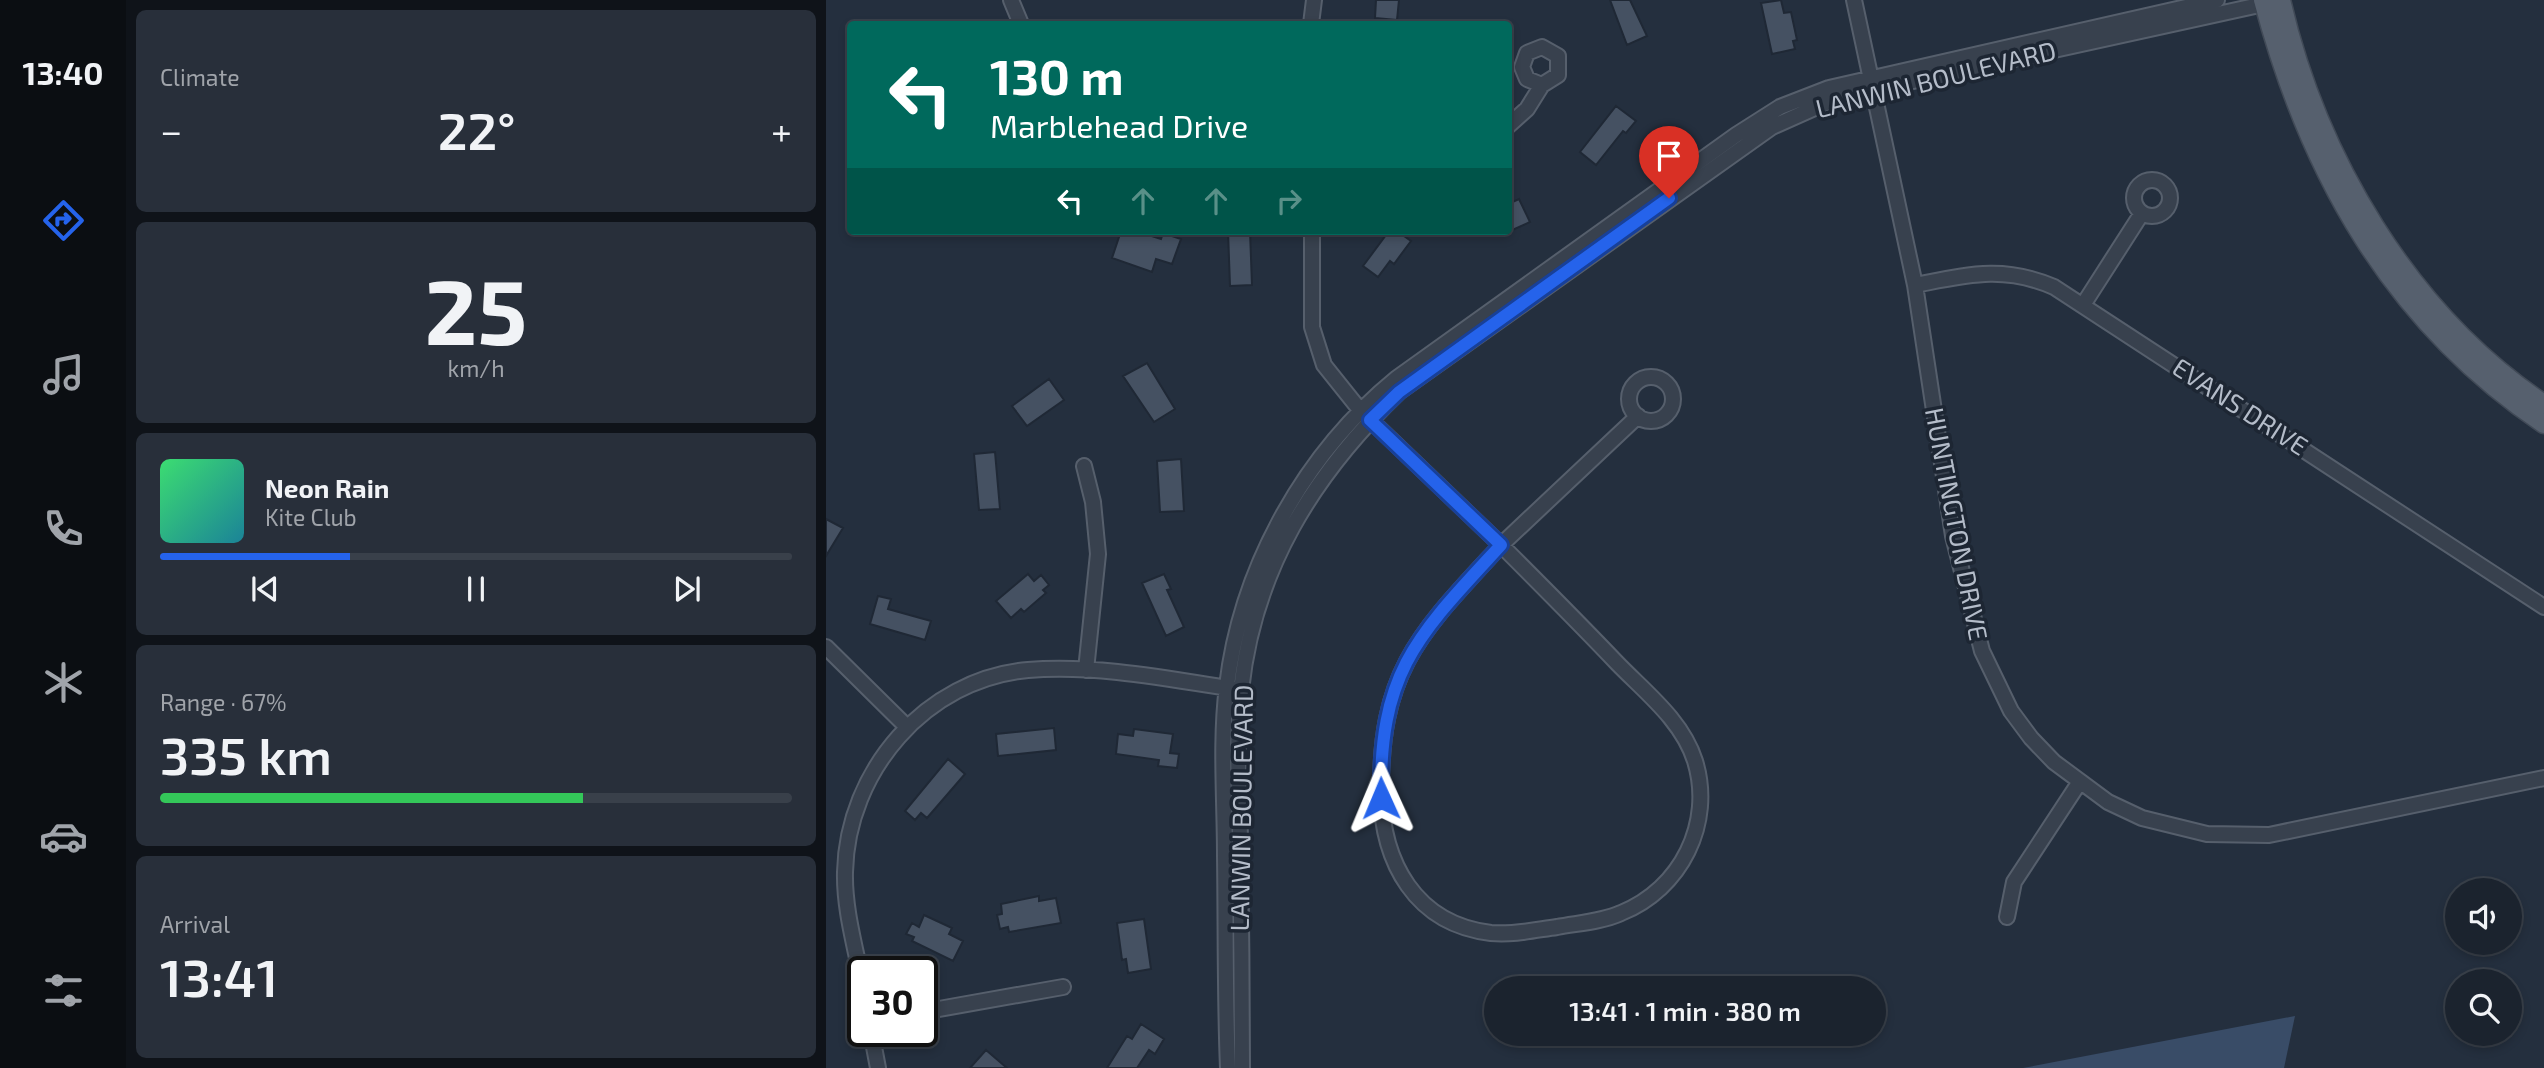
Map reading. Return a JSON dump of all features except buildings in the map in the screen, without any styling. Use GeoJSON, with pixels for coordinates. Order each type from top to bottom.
{"type":"FeatureCollection","features":[{"type":"Feature","properties":{"kind":"main road"},"geometry":{"type":"LineString","coordinates":[[2270,1],[2312,104],[2369,217],[2430,299],[2463,335],[2544,404]]}},
{"type":"Feature","properties":{"kind":"main road"},"geometry":{"type":"LineString","coordinates":[[2270,1],[2297,111],[2355,226],[2417,310],[2451,347],[2483,380],[2544,424]]}},
{"type":"Feature","properties":{"kind":"street"},"geometry":{"type":"LineString","coordinates":[[1011,0],[1020,21]]}},
{"type":"Feature","properties":{"kind":"street"},"geometry":{"type":"LineString","coordinates":[[1311,21],[1314,0]]}},
{"type":"Feature","properties":{"kind":"street","name":"HUNTINGTON DRIVE"},"geometry":{"type":"LineString","coordinates":[[1854,0],[1914,285],[1953,536],[1982,651],[1994,682],[2031,738],[2079,783],[2108,802],[2153,821],[2207,834],[2269,835],[2544,778]]}},
{"type":"Feature","properties":{"kind":"street","name":"LANWIN BOULEVARD"},"geometry":{"type":"LineString","coordinates":[[1228,1068],[1234,689],[1241,618],[1274,531],[1298,489],[1365,415],[1761,135],[1828,102],[1871,84],[2217,0]]}},
{"type":"Feature","properties":{"kind":"street","name":"LANWIN BOULEVARD"},"geometry":{"type":"LineString","coordinates":[[1871,84],[2270,1]]}},
{"type":"Feature","properties":{"kind":"street"},"geometry":{"type":"LineString","coordinates":[[1512,122],[1527,109],[1542,85]]}},
{"type":"Feature","properties":{"kind":"street"},"geometry":{"type":"LineString","coordinates":[[2083,305],[2142,213]]}},
{"type":"Feature","properties":{"kind":"street"},"geometry":{"type":"LineString","coordinates":[[1312,235],[1312,327],[1316,347],[1335,381],[1365,415],[1501,545],[1673,720],[1694,759],[1701,802],[1697,828],[1681,865],[1670,880],[1642,904],[1603,919],[1513,934],[1472,929],[1455,923],[1426,905],[1405,883],[1394,864],[1381,823],[1381,748],[1386,718],[1401,673],[1433,619],[1501,545],[1638,416]]}},
{"type":"Feature","properties":{"kind":"street","name":"EVANS DRIVE"},"geometry":{"type":"LineString","coordinates":[[1914,285],[1972,274],[2015,274],[2054,287],[2544,607]]}},
{"type":"Feature","properties":{"kind":"street"},"geometry":{"type":"LineString","coordinates":[[1084,466],[1093,502],[1098,554],[1086,670]]}},
{"type":"Feature","properties":{"kind":"street"},"geometry":{"type":"LineString","coordinates":[[826,647],[907,727]]}},
{"type":"Feature","properties":{"kind":"street"},"geometry":{"type":"LineString","coordinates":[[857,956],[846,900],[847,844],[865,787],[880,761],[907,727],[946,696],[1000,675],[1026,670],[1086,670],[1234,689]]}},
{"type":"Feature","properties":{"kind":"street","name":"LANWIN BOULEVARD"},"geometry":{"type":"LineString","coordinates":[[1234,689],[1239,728],[1242,1068]]}},
{"type":"Feature","properties":{"kind":"street"},"geometry":{"type":"LineString","coordinates":[[2007,918],[2014,882],[2079,783]]}},
{"type":"Feature","properties":{"kind":"street"},"geometry":{"type":"LineString","coordinates":[[938,1009],[1063,987]]}},
{"type":"Feature","properties":{"kind":"street"},"geometry":{"type":"LineString","coordinates":[[874,1047],[878,1068]]}},
{"type":"Feature","properties":{"kind":"water"},"geometry":{"type":"Polygon","coordinates":[[[2295,1016],[2284,1068],[2023,1068],[2295,1016]]]}},
{"type":"Feature","properties":{"kind":"route"},"geometry":{"type":"LineString","coordinates":[[1381,798],[1381,748],[1386,718],[1406,661],[1433,619],[1501,545],[1370,420],[1399,392],[1669,198]]}}]}
